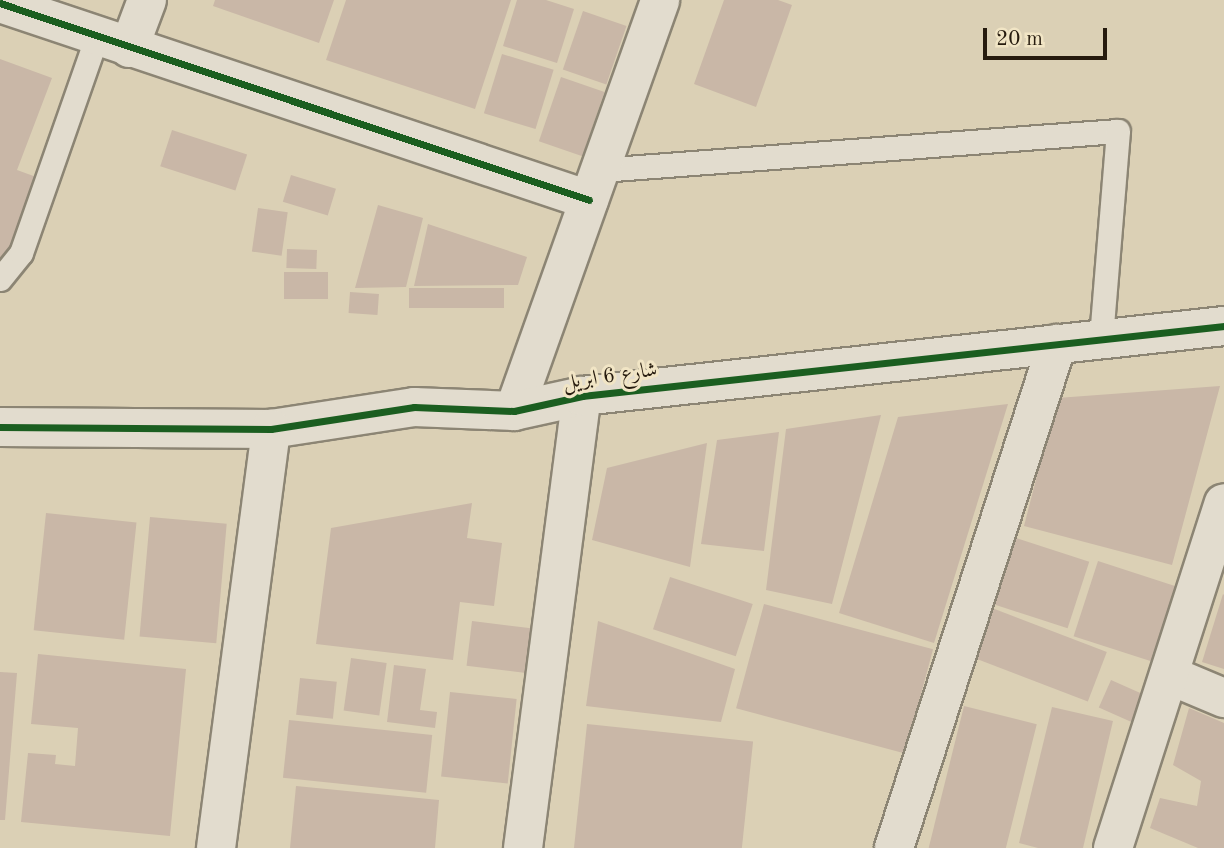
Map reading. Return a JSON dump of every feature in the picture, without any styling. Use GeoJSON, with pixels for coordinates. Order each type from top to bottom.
{"type":"FeatureCollection","features":[{"type":"Feature","properties":{"kind":"street"},"geometry":{"type":"LineString","coordinates":[[113,42],[148,0]]}},
{"type":"Feature","properties":{"kind":"street"},"geometry":{"type":"LineString","coordinates":[[514,411],[660,0]]}},
{"type":"Feature","properties":{"kind":"street"},"geometry":{"type":"LineString","coordinates":[[0,3],[113,42],[595,185]]}},
{"type":"Feature","properties":{"kind":"street","name":"شارع 6 ابريل"},"geometry":{"type":"LineString","coordinates":[[0,427],[271,429],[414,407],[514,411],[582,397],[1224,326]]}},
{"type":"Feature","properties":{"kind":"street"},"geometry":{"type":"LineString","coordinates":[[894,848],[1057,344]]}},
{"type":"Feature","properties":{"kind":"street"},"geometry":{"type":"LineString","coordinates":[[523,848],[582,397]]}},
{"type":"Feature","properties":{"kind":"street"},"geometry":{"type":"LineString","coordinates":[[216,848],[271,429]]}},
{"type":"Feature","properties":{"kind":"street"},"geometry":{"type":"LineString","coordinates":[[1113,848],[1224,503]]}},
{"type":"Feature","properties":{"kind":"street"},"geometry":{"type":"LineString","coordinates":[[1170,675],[1224,698]]}},
{"type":"Feature","properties":{"kind":"lane"},"geometry":{"type":"LineString","coordinates":[[0,279],[21,253],[113,42]]}},
{"type":"Feature","properties":{"kind":"lane"},"geometry":{"type":"LineString","coordinates":[[595,185],[1118,131],[1101,339]]}},
{"type":"Feature","properties":{"kind":"building"},"geometry":{"type":"Polygon","coordinates":[[[215,0],[334,0],[319,43],[213,6],[215,0]]]}},
{"type":"Feature","properties":{"kind":"building"},"geometry":{"type":"Polygon","coordinates":[[[346,0],[511,0],[475,109],[326,60],[346,0]]]}},
{"type":"Feature","properties":{"kind":"building"},"geometry":{"type":"Polygon","coordinates":[[[517,0],[546,0],[574,9],[557,63],[503,46],[517,0]]]}},
{"type":"Feature","properties":{"kind":"building"},"geometry":{"type":"Polygon","coordinates":[[[724,0],[778,0],[792,5],[756,107],[694,84],[724,0]]]}},
{"type":"Feature","properties":{"kind":"building"},"geometry":{"type":"Polygon","coordinates":[[[583,11],[626,26],[606,85],[563,70],[583,11]]]}},
{"type":"Feature","properties":{"kind":"building"},"geometry":{"type":"Polygon","coordinates":[[[502,54],[554,70],[536,129],[484,113],[502,54]]]}},
{"type":"Feature","properties":{"kind":"building"},"geometry":{"type":"Polygon","coordinates":[[[0,59],[52,78],[17,170],[39,178],[5,269],[0,267],[0,59]]]}},
{"type":"Feature","properties":{"kind":"building"},"geometry":{"type":"Polygon","coordinates":[[[561,77],[604,92],[582,156],[539,141],[561,77]]]}},
{"type":"Feature","properties":{"kind":"building"},"geometry":{"type":"Polygon","coordinates":[[[172,130],[247,154],[235,191],[160,166],[172,130]]]}},
{"type":"Feature","properties":{"kind":"building"},"geometry":{"type":"Polygon","coordinates":[[[291,175],[336,189],[328,216],[283,202],[291,175]]]}},
{"type":"Feature","properties":{"kind":"building"},"geometry":{"type":"Polygon","coordinates":[[[378,205],[423,218],[406,287],[355,288],[378,205]]]}},
{"type":"Feature","properties":{"kind":"building"},"geometry":{"type":"Polygon","coordinates":[[[258,208],[288,212],[282,256],[252,252],[258,208]]]}},
{"type":"Feature","properties":{"kind":"building"},"geometry":{"type":"Polygon","coordinates":[[[428,224],[527,257],[518,285],[414,286],[428,224]]]}},
{"type":"Feature","properties":{"kind":"building"},"geometry":{"type":"Polygon","coordinates":[[[287,249],[317,250],[316,269],[286,268],[287,249]]]}},
{"type":"Feature","properties":{"kind":"building"},"geometry":{"type":"Polygon","coordinates":[[[284,272],[328,272],[328,299],[284,299],[284,272]]]}},
{"type":"Feature","properties":{"kind":"building"},"geometry":{"type":"Polygon","coordinates":[[[409,288],[504,288],[504,308],[409,308],[409,288]]]}},
{"type":"Feature","properties":{"kind":"building"},"geometry":{"type":"Polygon","coordinates":[[[350,292],[379,294],[377,315],[349,313],[350,292]]]}},
{"type":"Feature","properties":{"kind":"building"},"geometry":{"type":"Polygon","coordinates":[[[1220,386],[1172,565],[1024,526],[1057,398],[1220,386]]]}},
{"type":"Feature","properties":{"kind":"building"},"geometry":{"type":"Polygon","coordinates":[[[1008,404],[934,643],[839,613],[898,417],[1008,404]]]}},
{"type":"Feature","properties":{"kind":"building"},"geometry":{"type":"Polygon","coordinates":[[[881,415],[832,604],[766,590],[786,429],[881,415]]]}},
{"type":"Feature","properties":{"kind":"building"},"geometry":{"type":"Polygon","coordinates":[[[779,432],[764,551],[701,544],[717,440],[779,432]]]}},
{"type":"Feature","properties":{"kind":"building"},"geometry":{"type":"Polygon","coordinates":[[[707,443],[690,567],[592,540],[607,468],[707,443]]]}},
{"type":"Feature","properties":{"kind":"building"},"geometry":{"type":"Polygon","coordinates":[[[472,503],[467,538],[502,543],[494,606],[460,602],[453,660],[316,644],[331,528],[472,503]]]}},
{"type":"Feature","properties":{"kind":"building"},"geometry":{"type":"Polygon","coordinates":[[[46,513],[137,523],[124,640],[34,630],[46,513]]]}},
{"type":"Feature","properties":{"kind":"building"},"geometry":{"type":"Polygon","coordinates":[[[150,517],[227,524],[216,643],[140,637],[150,517]]]}},
{"type":"Feature","properties":{"kind":"building"},"geometry":{"type":"Polygon","coordinates":[[[1016,538],[1089,562],[1068,628],[994,605],[1016,538]]]}},
{"type":"Feature","properties":{"kind":"building"},"geometry":{"type":"Polygon","coordinates":[[[1098,561],[1190,591],[1166,666],[1074,636],[1098,561]]]}},
{"type":"Feature","properties":{"kind":"building"},"geometry":{"type":"Polygon","coordinates":[[[670,577],[753,604],[736,656],[653,629],[670,577]]]}},
{"type":"Feature","properties":{"kind":"building"},"geometry":{"type":"Polygon","coordinates":[[[1224,595],[1224,669],[1202,662],[1224,595]]]}},
{"type":"Feature","properties":{"kind":"building"},"geometry":{"type":"Polygon","coordinates":[[[764,604],[933,649],[905,754],[736,708],[764,604]]]}},
{"type":"Feature","properties":{"kind":"building"},"geometry":{"type":"Polygon","coordinates":[[[992,608],[1107,652],[1088,702],[973,657],[992,608]]]}},
{"type":"Feature","properties":{"kind":"building"},"geometry":{"type":"Polygon","coordinates":[[[472,621],[539,629],[534,674],[467,666],[472,621]]]}},
{"type":"Feature","properties":{"kind":"building"},"geometry":{"type":"Polygon","coordinates":[[[598,621],[735,669],[721,722],[586,706],[598,621]]]}},
{"type":"Feature","properties":{"kind":"building"},"geometry":{"type":"Polygon","coordinates":[[[38,654],[186,669],[170,836],[21,822],[28,753],[56,755],[55,764],[75,766],[78,728],[31,724],[38,654]]]}},
{"type":"Feature","properties":{"kind":"building"},"geometry":{"type":"Polygon","coordinates":[[[351,658],[387,663],[379,715],[344,710],[351,658]]]}},
{"type":"Feature","properties":{"kind":"building"},"geometry":{"type":"Polygon","coordinates":[[[394,665],[426,669],[420,710],[437,712],[435,728],[387,722],[394,665]]]}},
{"type":"Feature","properties":{"kind":"building"},"geometry":{"type":"Polygon","coordinates":[[[0,672],[17,673],[5,820],[0,820],[0,672]]]}},
{"type":"Feature","properties":{"kind":"building"},"geometry":{"type":"Polygon","coordinates":[[[300,678],[337,682],[333,719],[296,715],[300,678]]]}},
{"type":"Feature","properties":{"kind":"building"},"geometry":{"type":"Polygon","coordinates":[[[1111,680],[1145,695],[1133,722],[1099,707],[1111,680]]]}},
{"type":"Feature","properties":{"kind":"building"},"geometry":{"type":"Polygon","coordinates":[[[450,692],[517,699],[508,784],[441,777],[450,692]]]}},
{"type":"Feature","properties":{"kind":"building"},"geometry":{"type":"Polygon","coordinates":[[[964,706],[1037,724],[1006,848],[929,848],[964,706]]]}},
{"type":"Feature","properties":{"kind":"building"},"geometry":{"type":"Polygon","coordinates":[[[1052,707],[1113,721],[1083,848],[1038,848],[1019,843],[1052,707]]]}},
{"type":"Feature","properties":{"kind":"building"},"geometry":{"type":"Polygon","coordinates":[[[1189,708],[1224,723],[1224,848],[1198,848],[1150,828],[1160,798],[1197,806],[1201,781],[1173,765],[1189,708]]]}},
{"type":"Feature","properties":{"kind":"building"},"geometry":{"type":"Polygon","coordinates":[[[289,720],[432,735],[426,793],[283,778],[289,720]]]}},
{"type":"Feature","properties":{"kind":"building"},"geometry":{"type":"Polygon","coordinates":[[[587,724],[753,741],[742,848],[574,848],[587,724]]]}},
{"type":"Feature","properties":{"kind":"building"},"geometry":{"type":"Polygon","coordinates":[[[296,786],[439,800],[435,848],[290,848],[296,786]]]}},
{"type":"Feature","properties":{"kind":"cycle path"},"geometry":{"type":"LineString","coordinates":[[0,3],[589,200]]}},
{"type":"Feature","properties":{"kind":"cycle path"},"geometry":{"type":"LineString","coordinates":[[0,427],[271,429],[414,407],[514,411],[582,396],[1224,326]]}}]}
